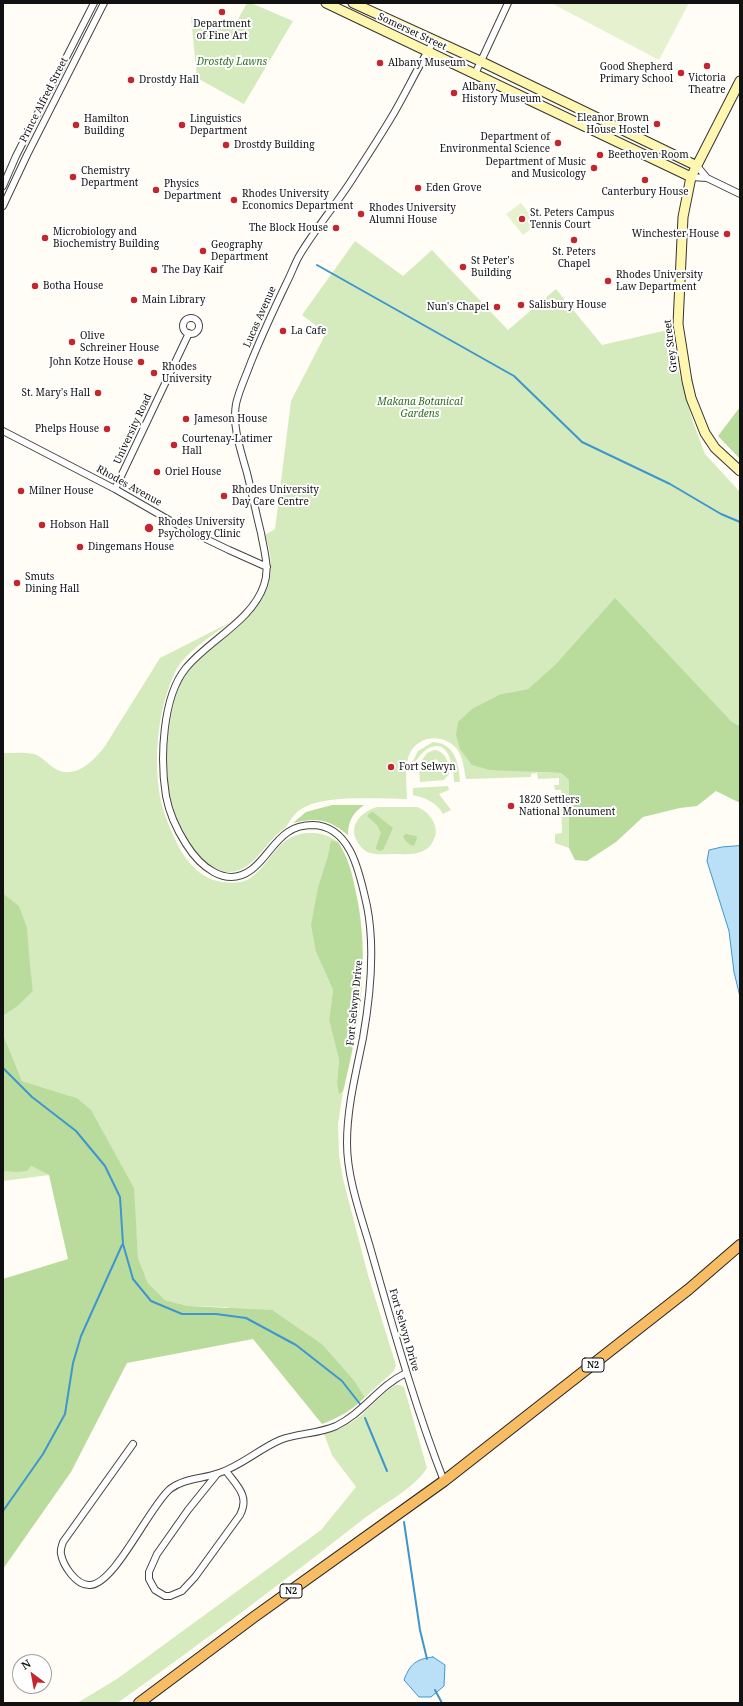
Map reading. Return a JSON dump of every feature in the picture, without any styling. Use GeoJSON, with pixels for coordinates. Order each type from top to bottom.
{"type":"FeatureCollection","features":[{"type":"Feature","properties":{"kind":"highway","name":"N2"},"geometry":{"type":"LineString","coordinates":[[139,1703],[254,1617],[444,1481],[689,1289],[740,1246]]}},
{"type":"Feature","properties":{"kind":"main road","name":"Somerset Street"},"geometry":{"type":"LineString","coordinates":[[326,3],[691,177]]}},
{"type":"Feature","properties":{"kind":"main road","name":"Somerset Street"},"geometry":{"type":"LineString","coordinates":[[353,3],[480,61],[697,166]]}},
{"type":"Feature","properties":{"kind":"main road","name":"Grey Street"},"geometry":{"type":"LineString","coordinates":[[740,81],[691,177],[683,217],[678,324],[691,398],[705,433],[715,448],[740,471]]}},
{"type":"Feature","properties":{"kind":"main road"},"geometry":{"type":"LineString","coordinates":[[562,115],[569,104]]}},
{"type":"Feature","properties":{"kind":"main road"},"geometry":{"type":"LineString","coordinates":[[634,150],[640,138]]}},
{"type":"Feature","properties":{"kind":"street","name":"Prince Alfred Street"},"geometry":{"type":"LineString","coordinates":[[3,186],[16,156],[94,3]]}},
{"type":"Feature","properties":{"kind":"street","name":"Prince Alfred Street"},"geometry":{"type":"LineString","coordinates":[[3,206],[27,155],[104,3]]}},
{"type":"Feature","properties":{"kind":"street"},"geometry":{"type":"LineString","coordinates":[[474,74],[508,3]]}},
{"type":"Feature","properties":{"kind":"street","name":"Lucas Avenue"},"geometry":{"type":"LineString","coordinates":[[234,625],[253,605],[259,595],[264,585],[268,566],[237,436],[235,419],[239,393],[263,331],[298,258],[354,176],[390,119],[434,41]]}},
{"type":"Feature","properties":{"kind":"street","name":"Somerset Street"},"geometry":{"type":"LineString","coordinates":[[697,166],[707,178]]}},
{"type":"Feature","properties":{"kind":"street","name":"Somerset Street"},"geometry":{"type":"LineString","coordinates":[[691,177],[707,178],[740,194]]}},
{"type":"Feature","properties":{"kind":"street","name":"University Road"},"geometry":{"type":"LineString","coordinates":[[116,489],[188,333]]}},
{"type":"Feature","properties":{"kind":"street","name":"Rhodes Avenue"},"geometry":{"type":"LineString","coordinates":[[3,431],[116,489],[183,528],[229,550],[268,566]]}},
{"type":"Feature","properties":{"kind":"street","name":"Fort Selwyn Drive"},"geometry":{"type":"LineString","coordinates":[[234,625],[200,653],[186,668],[176,684],[171,697],[166,723],[164,752],[164,776],[169,810],[184,842],[197,860],[209,870],[222,876],[233,877],[252,870],[285,834],[304,826],[322,826],[340,836],[347,843],[368,911],[370,940],[370,978],[364,1030],[349,1107],[347,1151],[354,1191],[406,1373],[444,1481]]}},
{"type":"Feature","properties":{"kind":"street"},"geometry":{"type":"LineString","coordinates":[[133,1444],[63,1542],[61,1554],[66,1567],[76,1580],[83,1584],[90,1585],[105,1577],[123,1556],[157,1504],[171,1489],[183,1482],[226,1471],[280,1440],[336,1426],[352,1417],[392,1381],[406,1373]]}},
{"type":"Feature","properties":{"kind":"street"},"geometry":{"type":"LineString","coordinates":[[217,1474],[164,1544],[152,1564],[149,1579],[151,1585],[155,1590],[165,1596],[176,1595],[189,1585],[243,1510],[245,1502],[244,1497],[226,1471]]}},
{"type":"Feature","properties":{"kind":"green space","name":"Drostdy Lawns"},"geometry":{"type":"Polygon","coordinates":[[[247,3],[251,3],[293,21],[244,104],[197,78],[191,17],[232,30],[247,3]]]}},
{"type":"Feature","properties":{"kind":"green space"},"geometry":{"type":"Polygon","coordinates":[[[551,3],[689,3],[659,60],[551,3]]]}},
{"type":"Feature","properties":{"kind":"green space","name":"St. Peters Campus Tennis Court"},"geometry":{"type":"Polygon","coordinates":[[[521,203],[537,224],[523,235],[506,214],[521,203]]]}},
{"type":"Feature","properties":{"kind":"green space","name":"Makana Botanical Gardens"},"geometry":{"type":"Polygon","coordinates":[[[355,241],[403,276],[432,250],[508,330],[556,289],[602,345],[672,329],[676,362],[693,422],[705,454],[740,492],[740,726],[732,722],[672,659],[557,663],[528,689],[501,694],[532,772],[561,773],[569,780],[569,848],[555,843],[555,834],[562,833],[561,790],[555,790],[554,785],[559,785],[559,778],[538,779],[537,773],[531,774],[531,777],[466,779],[462,759],[457,749],[445,740],[431,738],[418,743],[413,748],[407,760],[407,799],[342,799],[329,800],[307,806],[292,817],[286,827],[274,837],[248,865],[235,871],[221,871],[206,863],[195,851],[181,827],[173,807],[168,777],[167,759],[170,722],[178,689],[189,669],[201,656],[236,629],[245,620],[257,605],[267,588],[271,561],[265,535],[275,529],[291,401],[326,333],[302,315],[355,241]]]}},
{"type":"Feature","properties":{"kind":"green space"},"geometry":{"type":"Polygon","coordinates":[[[740,407],[740,459],[718,436],[740,407]]]}},
{"type":"Feature","properties":{"kind":"green space"},"geometry":{"type":"Polygon","coordinates":[[[615,598],[732,722],[740,726],[740,803],[716,791],[697,806],[680,808],[643,817],[616,842],[587,861],[575,860],[569,848],[569,780],[561,773],[490,770],[472,765],[460,749],[456,735],[458,722],[472,709],[501,694],[528,689],[557,663],[615,598]]]}},
{"type":"Feature","properties":{"kind":"green space"},"geometry":{"type":"Polygon","coordinates":[[[231,622],[208,638],[185,658],[175,672],[169,686],[164,702],[158,733],[157,766],[160,797],[168,824],[182,852],[192,865],[203,875],[217,881],[232,883],[247,880],[263,867],[282,844],[289,838],[299,834],[321,834],[338,842],[331,840],[316,952],[333,990],[329,1020],[339,1060],[337,1082],[342,1094],[343,1092],[338,1124],[339,1155],[343,1179],[368,1275],[396,1365],[394,1371],[365,1397],[353,1379],[323,1345],[227,1307],[188,1306],[165,1300],[148,1283],[138,1258],[133,1188],[91,1111],[77,1098],[22,1081],[3,1034],[3,1016],[18,1006],[33,991],[19,906],[3,893],[3,753],[34,754],[61,771],[69,772],[83,768],[95,758],[105,746],[160,658],[231,622]]]}},
{"type":"Feature","properties":{"kind":"green space"},"geometry":{"type":"Polygon","coordinates":[[[433,742],[440,743],[451,750],[457,762],[460,782],[454,782],[453,769],[449,755],[440,747],[434,746],[427,749],[420,755],[415,763],[412,763],[418,751],[433,742]]]}},
{"type":"Feature","properties":{"kind":"green space"},"geometry":{"type":"Polygon","coordinates":[[[434,750],[444,755],[446,758],[449,774],[444,780],[420,782],[419,769],[429,768],[434,771],[439,768],[439,762],[436,759],[428,764],[419,764],[427,753],[434,750]]]}},
{"type":"Feature","properties":{"kind":"green space"},"geometry":{"type":"Polygon","coordinates":[[[448,786],[449,790],[439,794],[451,810],[443,814],[437,806],[430,801],[413,795],[413,788],[448,786]]]}},
{"type":"Feature","properties":{"kind":"green space"},"geometry":{"type":"Polygon","coordinates":[[[332,805],[364,805],[352,818],[348,835],[335,826],[322,821],[309,820],[293,823],[306,812],[332,805]]]}},
{"type":"Feature","properties":{"kind":"green space"},"geometry":{"type":"Polygon","coordinates":[[[377,807],[417,807],[425,811],[434,823],[436,832],[431,845],[422,852],[410,854],[375,854],[364,850],[355,837],[355,825],[361,816],[377,807]]]}},
{"type":"Feature","properties":{"kind":"green space"},"geometry":{"type":"Polygon","coordinates":[[[373,812],[393,828],[383,850],[380,851],[376,849],[376,847],[381,833],[377,825],[367,816],[373,812]]]}},
{"type":"Feature","properties":{"kind":"green space"},"geometry":{"type":"Polygon","coordinates":[[[406,834],[416,836],[417,838],[414,846],[405,840],[403,836],[406,834]]]}},
{"type":"Feature","properties":{"kind":"green space"},"geometry":{"type":"Polygon","coordinates":[[[331,840],[338,842],[350,866],[355,886],[363,943],[363,968],[358,1018],[343,1092],[339,1094],[337,1082],[339,1060],[329,1020],[333,990],[316,952],[311,925],[318,888],[328,856],[331,840]]]}},
{"type":"Feature","properties":{"kind":"green space"},"geometry":{"type":"Polygon","coordinates":[[[3,893],[19,906],[27,928],[33,991],[18,1006],[3,1016],[3,893]]]}},
{"type":"Feature","properties":{"kind":"green space"},"geometry":{"type":"Polygon","coordinates":[[[3,1034],[22,1081],[77,1098],[91,1110],[134,1188],[138,1258],[148,1283],[165,1300],[188,1306],[272,1310],[323,1345],[353,1379],[365,1397],[345,1413],[322,1424],[253,1339],[127,1363],[71,1472],[3,1569],[3,1279],[68,1259],[49,1175],[31,1166],[27,1171],[3,1171],[3,1034]]]}},
{"type":"Feature","properties":{"kind":"green space"},"geometry":{"type":"Polygon","coordinates":[[[31,1166],[49,1175],[3,1181],[3,1171],[14,1172],[31,1166]]]}},
{"type":"Feature","properties":{"kind":"green space"},"geometry":{"type":"Polygon","coordinates":[[[395,1385],[404,1387],[427,1468],[414,1483],[369,1515],[273,1589],[117,1703],[77,1703],[117,1679],[321,1530],[356,1487],[332,1455],[324,1434],[337,1430],[355,1420],[385,1392],[395,1385]]]}},
{"type":"Feature","properties":{"kind":"water"},"geometry":{"type":"Polygon","coordinates":[[[740,846],[740,997],[734,972],[729,931],[707,861],[709,850],[722,847],[740,846]]]}},
{"type":"Feature","properties":{"kind":"water"},"geometry":{"type":"Polygon","coordinates":[[[433,1657],[445,1665],[444,1686],[431,1697],[419,1697],[404,1680],[414,1663],[422,1659],[433,1657]]]}},
{"type":"Feature","properties":{"kind":"waterway"},"geometry":{"type":"LineString","coordinates":[[317,265],[514,376],[582,442],[670,484],[721,514],[740,522]]}},
{"type":"Feature","properties":{"kind":"waterway"},"geometry":{"type":"LineString","coordinates":[[3,1068],[32,1097],[76,1131],[105,1166],[120,1197],[123,1244],[133,1279],[151,1301],[182,1314],[216,1314],[246,1318],[296,1345],[342,1381],[360,1404]]}},
{"type":"Feature","properties":{"kind":"waterway"},"geometry":{"type":"LineString","coordinates":[[3,1511],[43,1454],[65,1414],[73,1363],[81,1336],[122,1245]]}},
{"type":"Feature","properties":{"kind":"waterway"},"geometry":{"type":"LineString","coordinates":[[365,1418],[387,1471]]}},
{"type":"Feature","properties":{"kind":"waterway"},"geometry":{"type":"LineString","coordinates":[[404,1522],[420,1630],[427,1659]]}},
{"type":"Feature","properties":{"kind":"waterway"},"geometry":{"type":"LineString","coordinates":[[435,1690],[442,1703]]}},
{"type":"Feature","properties":{"kind":"place","name":"Department of Fine Art"},"geometry":{"type":"Point","coordinates":[222,12]}},
{"type":"Feature","properties":{"kind":"place","name":"Albany Museum"},"geometry":{"type":"Point","coordinates":[380,63]}},
{"type":"Feature","properties":{"kind":"place","name":"Victoria Theatre"},"geometry":{"type":"Point","coordinates":[707,66]}},
{"type":"Feature","properties":{"kind":"place","name":"Good Shepherd Primary School"},"geometry":{"type":"Point","coordinates":[681,73]}},
{"type":"Feature","properties":{"kind":"place","name":"Drostdy Hall"},"geometry":{"type":"Point","coordinates":[131,80]}},
{"type":"Feature","properties":{"kind":"place","name":"Albany History Museum"},"geometry":{"type":"Point","coordinates":[454,93]}},
{"type":"Feature","properties":{"kind":"place","name":"Eleanor Brown House Hostel"},"geometry":{"type":"Point","coordinates":[657,124]}},
{"type":"Feature","properties":{"kind":"place","name":"Hamilton Building"},"geometry":{"type":"Point","coordinates":[76,125]}},
{"type":"Feature","properties":{"kind":"place","name":"Linguistics Department"},"geometry":{"type":"Point","coordinates":[182,125]}},
{"type":"Feature","properties":{"kind":"place","name":"Department of Environmental Science"},"geometry":{"type":"Point","coordinates":[558,143]}},
{"type":"Feature","properties":{"kind":"place","name":"Drostdy Building"},"geometry":{"type":"Point","coordinates":[226,145]}},
{"type":"Feature","properties":{"kind":"place","name":"Beethoven Room"},"geometry":{"type":"Point","coordinates":[600,155]}},
{"type":"Feature","properties":{"kind":"place","name":"Department of Music and Musicology"},"geometry":{"type":"Point","coordinates":[594,168]}},
{"type":"Feature","properties":{"kind":"place","name":"Chemistry Department"},"geometry":{"type":"Point","coordinates":[73,177]}},
{"type":"Feature","properties":{"kind":"place","name":"Canterbury House"},"geometry":{"type":"Point","coordinates":[645,180]}},
{"type":"Feature","properties":{"kind":"place","name":"Eden Grove"},"geometry":{"type":"Point","coordinates":[418,188]}},
{"type":"Feature","properties":{"kind":"place","name":"Physics Department"},"geometry":{"type":"Point","coordinates":[156,190]}},
{"type":"Feature","properties":{"kind":"place","name":"Rhodes University Economics Department"},"geometry":{"type":"Point","coordinates":[234,200]}},
{"type":"Feature","properties":{"kind":"place","name":"Rhodes University Alumni House"},"geometry":{"type":"Point","coordinates":[361,214]}},
{"type":"Feature","properties":{"kind":"place","name":"St. Peters Campus Tennis Court"},"geometry":{"type":"Point","coordinates":[522,219]}},
{"type":"Feature","properties":{"kind":"place","name":"The Block House"},"geometry":{"type":"Point","coordinates":[336,228]}},
{"type":"Feature","properties":{"kind":"place","name":"Winchester House"},"geometry":{"type":"Point","coordinates":[727,234]}},
{"type":"Feature","properties":{"kind":"place","name":"Microbiology and Biochemistry Building"},"geometry":{"type":"Point","coordinates":[45,238]}},
{"type":"Feature","properties":{"kind":"place","name":"St. Peters Chapel"},"geometry":{"type":"Point","coordinates":[574,240]}},
{"type":"Feature","properties":{"kind":"place","name":"Geography Department"},"geometry":{"type":"Point","coordinates":[203,251]}},
{"type":"Feature","properties":{"kind":"place","name":"St Peter's Building"},"geometry":{"type":"Point","coordinates":[463,267]}},
{"type":"Feature","properties":{"kind":"place","name":"The Day Kaif"},"geometry":{"type":"Point","coordinates":[154,270]}},
{"type":"Feature","properties":{"kind":"place","name":"Rhodes University Law Department"},"geometry":{"type":"Point","coordinates":[608,281]}},
{"type":"Feature","properties":{"kind":"place","name":"Botha House"},"geometry":{"type":"Point","coordinates":[35,286]}},
{"type":"Feature","properties":{"kind":"place","name":"Main Library"},"geometry":{"type":"Point","coordinates":[134,300]}},
{"type":"Feature","properties":{"kind":"place","name":"Salisbury House"},"geometry":{"type":"Point","coordinates":[521,305]}},
{"type":"Feature","properties":{"kind":"place","name":"Nun's Chapel"},"geometry":{"type":"Point","coordinates":[497,307]}},
{"type":"Feature","properties":{"kind":"place","name":"La Cafe"},"geometry":{"type":"Point","coordinates":[283,331]}},
{"type":"Feature","properties":{"kind":"place","name":"Olive Schreiner House"},"geometry":{"type":"Point","coordinates":[72,342]}},
{"type":"Feature","properties":{"kind":"place","name":"John Kotze House"},"geometry":{"type":"Point","coordinates":[141,362]}},
{"type":"Feature","properties":{"kind":"place","name":"Rhodes University"},"geometry":{"type":"Point","coordinates":[154,373]}},
{"type":"Feature","properties":{"kind":"place","name":"St. Mary's Hall"},"geometry":{"type":"Point","coordinates":[98,393]}},
{"type":"Feature","properties":{"kind":"place","name":"Jameson House"},"geometry":{"type":"Point","coordinates":[186,419]}},
{"type":"Feature","properties":{"kind":"place","name":"Phelps House"},"geometry":{"type":"Point","coordinates":[107,429]}},
{"type":"Feature","properties":{"kind":"place","name":"Courtenay-Latimer Hall"},"geometry":{"type":"Point","coordinates":[174,445]}},
{"type":"Feature","properties":{"kind":"place","name":"Oriel House"},"geometry":{"type":"Point","coordinates":[157,472]}},
{"type":"Feature","properties":{"kind":"place","name":"Milner House"},"geometry":{"type":"Point","coordinates":[21,491]}},
{"type":"Feature","properties":{"kind":"place","name":"Rhodes University Day Care Centre"},"geometry":{"type":"Point","coordinates":[224,496]}},
{"type":"Feature","properties":{"kind":"place","name":"Hobson Hall"},"geometry":{"type":"Point","coordinates":[42,525]}},
{"type":"Feature","properties":{"kind":"place","name":"Rhodes University Psychology Clinic"},"geometry":{"type":"Point","coordinates":[149,528]}},
{"type":"Feature","properties":{"kind":"place","name":"Dingemans House"},"geometry":{"type":"Point","coordinates":[80,547]}},
{"type":"Feature","properties":{"kind":"place","name":"Smuts Dining Hall"},"geometry":{"type":"Point","coordinates":[17,583]}},
{"type":"Feature","properties":{"kind":"place","name":"Fort Selwyn"},"geometry":{"type":"Point","coordinates":[391,767]}},
{"type":"Feature","properties":{"kind":"place","name":"1820 Settlers National Monument"},"geometry":{"type":"Point","coordinates":[511,806]}}]}
